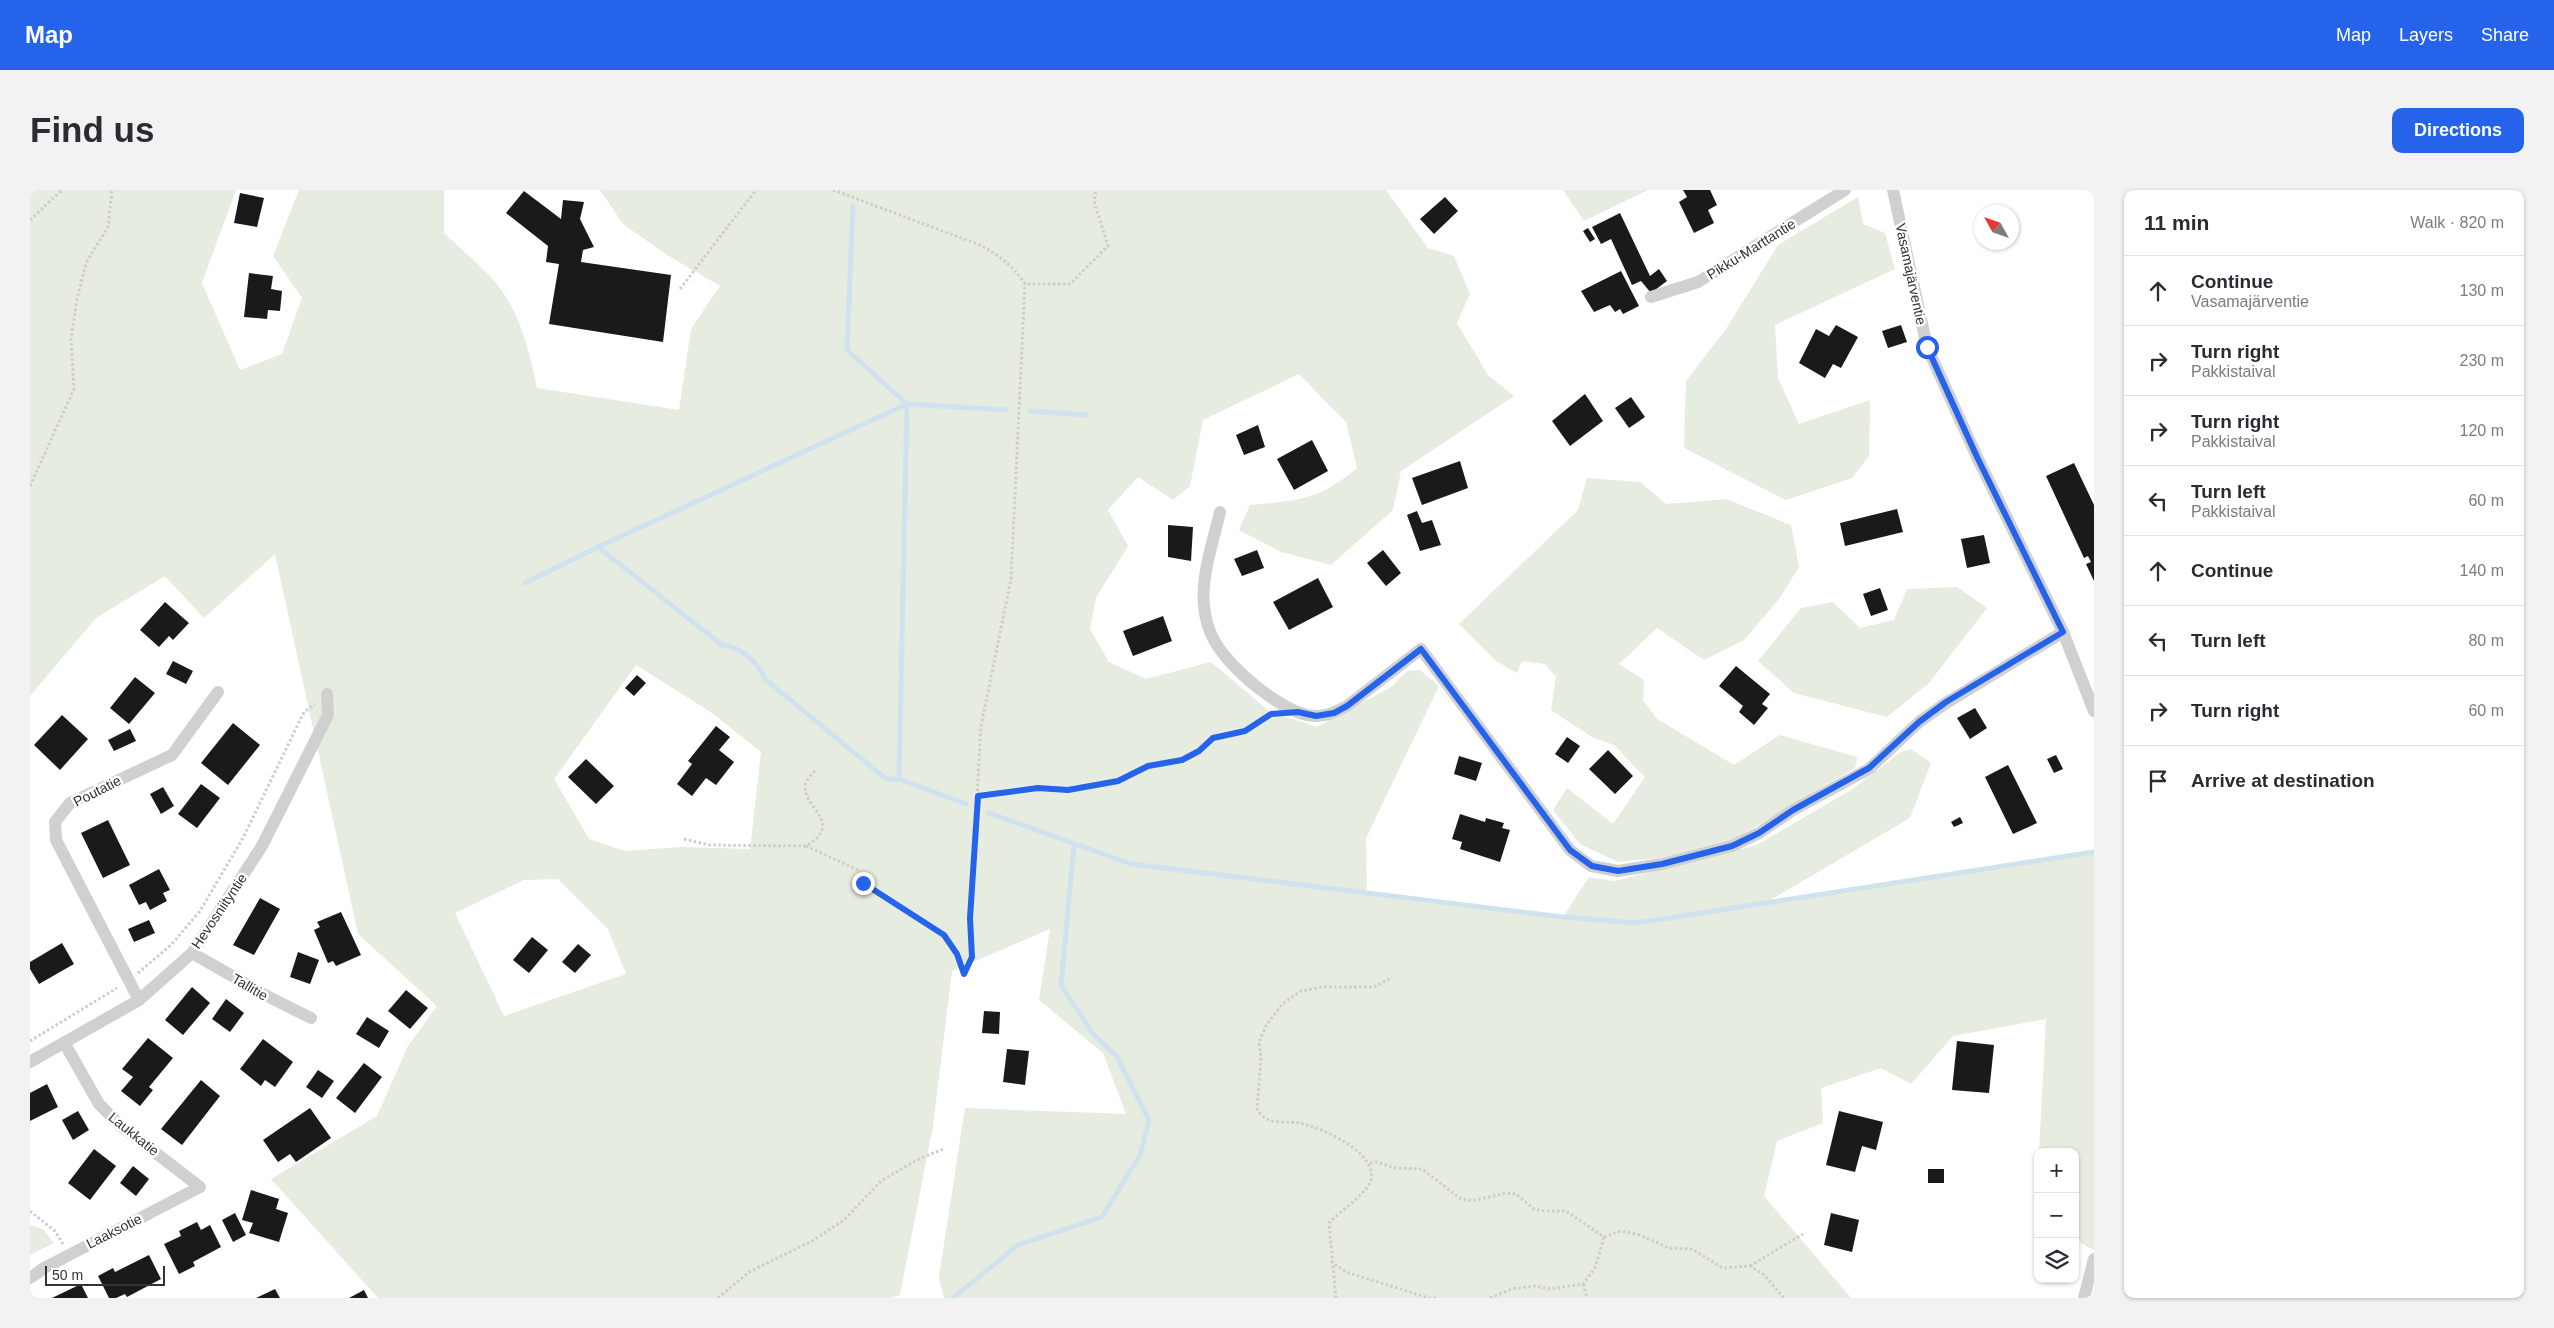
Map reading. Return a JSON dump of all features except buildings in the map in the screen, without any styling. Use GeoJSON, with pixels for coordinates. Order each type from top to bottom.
{"type":"FeatureCollection","features":[{"type":"Feature","properties":{"kind":"street","name":"Pikku-Marttantie"},"geometry":{"type":"LineString","coordinates":[[1651,297],[1698,282],[1845,190]]}},
{"type":"Feature","properties":{"kind":"street","name":"Vasamajärventie"},"geometry":{"type":"LineString","coordinates":[[1893,190],[1927,347],[1977,457],[2063,632],[2094,711]]}},
{"type":"Feature","properties":{"kind":"street"},"geometry":{"type":"LineString","coordinates":[[1220,512],[1205,578],[1204,607],[1212,637],[1231,663],[1280,703],[1298,712],[1316,716],[1334,713],[1347,706],[1421,649],[1570,850],[1592,866],[1618,871],[1662,864],[1732,846],[1759,833],[1793,810],[1869,768],[1926,717],[2063,632]]}},
{"type":"Feature","properties":{"kind":"street","name":"Poutatie"},"geometry":{"type":"LineString","coordinates":[[139,1000],[56,840],[55,822],[70,803],[172,755],[218,692]]}},
{"type":"Feature","properties":{"kind":"street","name":"Hevosniityntie"},"geometry":{"type":"LineString","coordinates":[[30,1062],[65,1044],[139,1000],[192,953],[262,846],[328,715],[327,694]]}},
{"type":"Feature","properties":{"kind":"street","name":"Tallitie"},"geometry":{"type":"LineString","coordinates":[[192,953],[267,996],[311,1018]]}},
{"type":"Feature","properties":{"kind":"street","name":"Laukkatie"},"geometry":{"type":"LineString","coordinates":[[65,1044],[99,1104],[122,1127],[200,1187]]}},
{"type":"Feature","properties":{"kind":"street","name":"Laaksotie"},"geometry":{"type":"LineString","coordinates":[[30,1278],[70,1254],[200,1187]]}},
{"type":"Feature","properties":{"kind":"street"},"geometry":{"type":"LineString","coordinates":[[2084,1298],[2094,1263]]}},
{"type":"Feature","properties":{"kind":"path"},"geometry":{"type":"LineString","coordinates":[[30,220],[62,190]]}},
{"type":"Feature","properties":{"kind":"path"},"geometry":{"type":"LineString","coordinates":[[30,486],[74,389],[71,339],[77,299],[86,264],[108,227],[112,190]]}},
{"type":"Feature","properties":{"kind":"path"},"geometry":{"type":"LineString","coordinates":[[680,289],[756,190]]}},
{"type":"Feature","properties":{"kind":"path"},"geometry":{"type":"LineString","coordinates":[[684,839],[709,844],[806,846],[860,871],[863,883],[944,935],[957,954],[964,974],[972,957],[970,918],[981,726],[1011,579],[1025,284],[1014,268],[998,255],[980,245],[833,190]]}},
{"type":"Feature","properties":{"kind":"path"},"geometry":{"type":"LineString","coordinates":[[1025,284],[1070,284],[1108,246],[1094,201],[1096,190]]}},
{"type":"Feature","properties":{"kind":"path"},"geometry":{"type":"LineString","coordinates":[[30,1041],[129,981],[171,945],[200,911],[243,838],[304,712],[327,694]]}},
{"type":"Feature","properties":{"kind":"path"},"geometry":{"type":"LineString","coordinates":[[978,796],[1038,788],[1068,790],[1118,781],[1148,766],[1182,760],[1199,751],[1213,738],[1245,731],[1271,714],[1298,712]]}},
{"type":"Feature","properties":{"kind":"path"},"geometry":{"type":"LineString","coordinates":[[806,846],[816,840],[822,831],[822,822],[818,810],[807,795],[805,788],[806,782],[815,771]]}},
{"type":"Feature","properties":{"kind":"path"},"geometry":{"type":"LineString","coordinates":[[1336,1298],[1336,1284],[1331,1261],[1329,1223],[1369,1185],[1373,1173],[1370,1163],[1353,1148],[1330,1135],[1299,1123],[1278,1122],[1265,1118],[1257,1109],[1261,1058],[1259,1042],[1266,1026],[1282,1004],[1301,991],[1323,988],[1374,987],[1392,977]]}},
{"type":"Feature","properties":{"kind":"path"},"geometry":{"type":"LineString","coordinates":[[718,1298],[749,1272],[812,1242],[844,1220],[882,1181],[914,1161],[944,1149]]}},
{"type":"Feature","properties":{"kind":"path"},"geometry":{"type":"LineString","coordinates":[[1370,1163],[1377,1162],[1395,1168],[1422,1169],[1461,1199],[1472,1201],[1506,1193],[1516,1194],[1534,1209],[1566,1211],[1604,1236],[1622,1231],[1640,1235],[1669,1248],[1692,1249],[1723,1268],[1750,1266],[1803,1234]]}},
{"type":"Feature","properties":{"kind":"path"},"geometry":{"type":"LineString","coordinates":[[30,1211],[55,1231],[70,1254]]}},
{"type":"Feature","properties":{"kind":"path"},"geometry":{"type":"LineString","coordinates":[[1490,1298],[1512,1288],[1536,1286],[1550,1289],[1583,1284],[1595,1268],[1604,1236]]}},
{"type":"Feature","properties":{"kind":"path"},"geometry":{"type":"LineString","coordinates":[[1331,1261],[1346,1272],[1429,1298],[1437,1298]]}},
{"type":"Feature","properties":{"kind":"path"},"geometry":{"type":"LineString","coordinates":[[1750,1266],[1764,1275],[1784,1298]]}},
{"type":"Feature","properties":{"kind":"path"},"geometry":{"type":"LineString","coordinates":[[1583,1284],[1587,1298]]}},
{"type":"Feature","properties":{"kind":"shaded area"},"geometry":{"type":"Polygon","coordinates":[[[30,190],[236,190],[202,283],[240,370],[282,354],[302,298],[273,256],[299,190],[444,190],[444,233],[488,274],[507,299],[524,335],[537,388],[679,410],[691,329],[720,286],[667,255],[623,224],[600,190],[1386,190],[1428,248],[1454,256],[1470,294],[1457,323],[1488,375],[1514,396],[1401,471],[1393,510],[1331,565],[1281,552],[1239,530],[1250,505],[1294,500],[1319,493],[1344,479],[1357,468],[1346,422],[1299,374],[1203,420],[1190,486],[1173,500],[1138,477],[1108,510],[1128,546],[1096,598],[1090,629],[1109,662],[1146,679],[1211,662],[1269,711],[1317,727],[1391,687],[1407,671],[1420,670],[1439,686],[1366,838],[1367,893],[1563,917],[1589,877],[1614,881],[1757,845],[1851,790],[1901,752],[1911,749],[1931,763],[1910,818],[1767,902],[2094,852],[2094,1250],[2079,1241],[2079,1148],[2039,1148],[2046,1019],[1953,1036],[1911,1084],[1881,1068],[1821,1088],[1823,1123],[1777,1141],[1764,1196],[1851,1298],[944,1298],[939,1277],[965,1108],[1126,1114],[1103,1053],[1039,1000],[1050,929],[952,971],[933,1126],[900,1295],[890,1298],[378,1298],[271,1179],[377,1116],[408,1046],[437,1006],[358,934],[275,554],[204,618],[165,576],[96,618],[30,696],[30,190]],[[636,665],[554,779],[589,839],[625,851],[680,847],[750,849],[761,752],[712,713],[636,665]],[[558,879],[524,880],[455,913],[504,1016],[626,974],[608,929],[558,879]]]}},
{"type":"Feature","properties":{"kind":"shaded area"},"geometry":{"type":"Polygon","coordinates":[[[1563,190],[1648,190],[1584,221],[1563,190]]]}},
{"type":"Feature","properties":{"kind":"shaded area"},"geometry":{"type":"Polygon","coordinates":[[[1858,197],[1863,224],[1885,233],[1895,269],[1775,325],[1778,378],[1799,424],[1870,400],[1869,456],[1852,478],[1786,500],[1684,448],[1686,381],[1726,329],[1778,245],[1858,197]]]}},
{"type":"Feature","properties":{"kind":"shaded area"},"geometry":{"type":"Polygon","coordinates":[[[1587,478],[1640,482],[1666,504],[1726,499],[1791,525],[1799,567],[1779,599],[1744,640],[1704,660],[1657,628],[1619,664],[1644,680],[1643,700],[1657,719],[1734,765],[1780,735],[1857,757],[1855,768],[1731,841],[1660,858],[1618,862],[1580,844],[1553,810],[1567,788],[1613,824],[1645,777],[1614,745],[1592,737],[1551,710],[1556,677],[1545,664],[1522,661],[1517,673],[1496,661],[1459,624],[1578,510],[1587,478]]]}},
{"type":"Feature","properties":{"kind":"shaded area"},"geometry":{"type":"Polygon","coordinates":[[[1957,587],[1987,608],[1929,683],[1887,717],[1794,693],[1758,661],[1801,608],[1833,602],[1860,628],[1894,620],[1907,589],[1957,587]]]}},
{"type":"Feature","properties":{"kind":"shaded area"},"geometry":{"type":"Polygon","coordinates":[[[30,1225],[43,1229],[54,1243],[30,1255],[30,1225]]]}},
{"type":"Feature","properties":{"kind":"waterway"},"geometry":{"type":"LineString","coordinates":[[853,206],[847,350],[907,404],[899,779]]}},
{"type":"Feature","properties":{"kind":"waterway"},"geometry":{"type":"LineString","coordinates":[[525,583],[598,547],[907,404],[1006,410]]}},
{"type":"Feature","properties":{"kind":"waterway"},"geometry":{"type":"LineString","coordinates":[[1030,411],[1086,415]]}},
{"type":"Feature","properties":{"kind":"waterway"},"geometry":{"type":"LineString","coordinates":[[598,547],[722,645],[729,646],[748,656],[758,667],[765,679],[886,779],[899,779],[966,804]]}},
{"type":"Feature","properties":{"kind":"waterway"},"geometry":{"type":"LineString","coordinates":[[989,813],[1131,864],[1563,917],[1637,923],[2094,852]]}},
{"type":"Feature","properties":{"kind":"waterway"},"geometry":{"type":"LineString","coordinates":[[953,1298],[1018,1245],[1102,1217],[1140,1155],[1149,1120],[1117,1057],[1094,1035],[1061,985],[1074,845]]}},
{"type":"Feature","properties":{"kind":"route"},"geometry":{"type":"LineString","coordinates":[[863,883],[919,917],[944,935],[957,954],[964,974],[972,957],[970,918],[978,796],[1038,788],[1068,790],[1118,781],[1148,766],[1182,760],[1199,751],[1213,738],[1245,731],[1271,714],[1298,712],[1316,716],[1334,713],[1347,706],[1421,649],[1570,850],[1592,866],[1618,871],[1662,864],[1732,846],[1759,833],[1793,810],[1869,768],[1919,722],[1946,702],[2063,632],[1977,457],[1927,347]]}}]}
